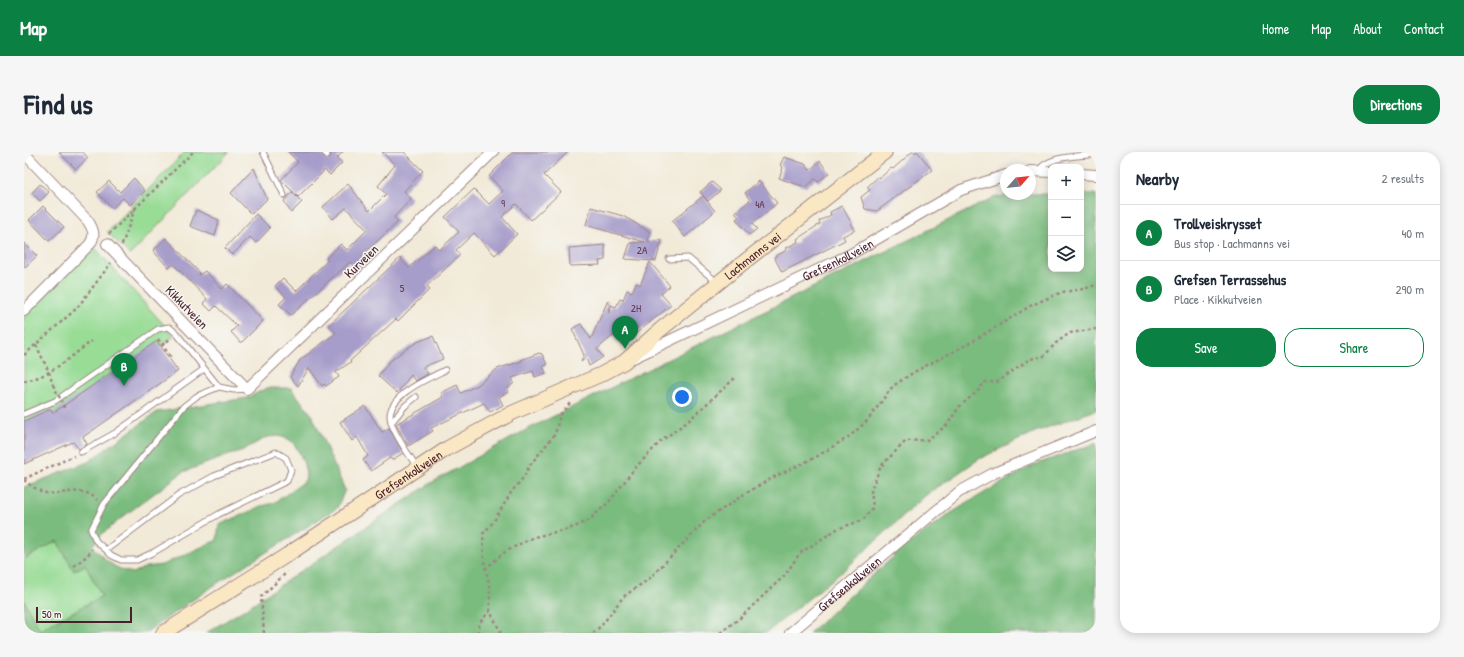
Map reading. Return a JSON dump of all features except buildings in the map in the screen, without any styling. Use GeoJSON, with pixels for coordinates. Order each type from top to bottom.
{"type":"FeatureCollection","features":[{"type":"Feature","properties":{"kind":"street","name":"Kurveien"},"geometry":{"type":"LineString","coordinates":[[247,389],[493,152]]}},
{"type":"Feature","properties":{"kind":"street","name":"Lachmanns vei"},"geometry":{"type":"LineString","coordinates":[[624,362],[660,330],[718,283],[885,152]]}},
{"type":"Feature","properties":{"kind":"street"},"geometry":{"type":"LineString","coordinates":[[24,153],[88,221],[94,231],[93,240],[90,244],[24,311]]}},
{"type":"Feature","properties":{"kind":"street"},"geometry":{"type":"LineString","coordinates":[[1036,171],[1048,172]]}},
{"type":"Feature","properties":{"kind":"street"},"geometry":{"type":"LineString","coordinates":[[1084,174],[1096,175]]}},
{"type":"Feature","properties":{"kind":"street","name":"Grefsenkollveien"},"geometry":{"type":"LineString","coordinates":[[163,633],[287,555],[417,467],[512,413],[602,374],[624,362],[667,343],[851,254],[960,190],[1000,177]]}},
{"type":"Feature","properties":{"kind":"street","name":"Kikkutveien"},"geometry":{"type":"LineString","coordinates":[[108,240],[247,389]]}},
{"type":"Feature","properties":{"kind":"street"},"geometry":{"type":"LineString","coordinates":[[660,330],[661,336],[667,343]]}},
{"type":"Feature","properties":{"kind":"street","name":"Grefsenkollveien"},"geometry":{"type":"LineString","coordinates":[[790,633],[959,492],[994,473],[1096,431]]}},
{"type":"Feature","properties":{"kind":"lane"},"geometry":{"type":"LineString","coordinates":[[263,152],[284,195]]}},
{"type":"Feature","properties":{"kind":"lane"},"geometry":{"type":"LineString","coordinates":[[1036,169],[1052,160],[1096,154]]}},
{"type":"Feature","properties":{"kind":"lane"},"geometry":{"type":"LineString","coordinates":[[669,259],[688,258],[718,283]]}},
{"type":"Feature","properties":{"kind":"lane"},"geometry":{"type":"LineString","coordinates":[[24,414],[55,401],[158,329],[169,327],[177,334],[219,386],[234,390],[247,389]]}},
{"type":"Feature","properties":{"kind":"lane"},"geometry":{"type":"LineString","coordinates":[[81,452],[115,433],[204,369]]}},
{"type":"Feature","properties":{"kind":"lane"},"geometry":{"type":"LineString","coordinates":[[417,467],[399,439],[391,422],[390,417],[392,409],[398,398],[412,387],[444,370]]}},
{"type":"Feature","properties":{"kind":"lane"},"geometry":{"type":"LineString","coordinates":[[106,550],[179,495],[214,476],[276,452],[286,458],[291,470],[287,481],[219,514],[154,552],[137,560],[121,560],[111,555],[96,541],[91,530],[104,505],[184,406],[197,396],[219,386]]}},
{"type":"Feature","properties":{"kind":"lane"},"geometry":{"type":"LineString","coordinates":[[391,422],[405,406],[416,398]]}},
{"type":"Feature","properties":{"kind":"path"},"geometry":{"type":"LineString","coordinates":[[108,240],[135,208],[193,152]]}},
{"type":"Feature","properties":{"kind":"path"},"geometry":{"type":"LineString","coordinates":[[24,355],[77,308],[119,251],[135,208]]}},
{"type":"Feature","properties":{"kind":"path"},"geometry":{"type":"LineString","coordinates":[[593,633],[602,625],[623,597],[650,578],[705,521],[769,480],[816,457],[850,436],[867,421],[893,386],[914,372],[968,344],[1032,305],[1062,292],[1084,289],[1096,285]]}},
{"type":"Feature","properties":{"kind":"path"},"geometry":{"type":"LineString","coordinates":[[720,633],[740,618],[785,575],[800,553],[838,529],[863,520],[873,507],[871,490],[881,466],[906,441],[927,440],[942,429],[947,425],[959,407],[980,389],[984,382],[997,382],[1030,359],[1044,356],[1056,343],[1070,333],[1096,329]]}},
{"type":"Feature","properties":{"kind":"path"},"geometry":{"type":"LineString","coordinates":[[158,339],[170,356],[168,357]]}},
{"type":"Feature","properties":{"kind":"path"},"geometry":{"type":"LineString","coordinates":[[24,381],[34,380],[49,372],[92,341]]}},
{"type":"Feature","properties":{"kind":"path"},"geometry":{"type":"LineString","coordinates":[[36,345],[62,402]]}},
{"type":"Feature","properties":{"kind":"path"},"geometry":{"type":"LineString","coordinates":[[485,569],[506,551],[534,537],[569,529],[588,521],[609,502],[635,468],[661,441],[688,421],[736,377]]}},
{"type":"Feature","properties":{"kind":"path"},"geometry":{"type":"LineString","coordinates":[[501,633],[490,611],[490,588],[485,569],[483,534],[494,522],[512,491],[523,478],[530,465],[555,434],[560,415],[575,399]]}},
{"type":"Feature","properties":{"kind":"path"},"geometry":{"type":"LineString","coordinates":[[24,479],[81,452]]}},
{"type":"Feature","properties":{"kind":"path"},"geometry":{"type":"LineString","coordinates":[[24,479],[44,492],[54,494],[83,491],[96,498],[104,505]]}},
{"type":"Feature","properties":{"kind":"path"},"geometry":{"type":"LineString","coordinates":[[74,566],[88,555],[94,547]]}},
{"type":"Feature","properties":{"kind":"path"},"geometry":{"type":"LineString","coordinates":[[264,633],[261,597],[289,569],[287,555]]}},
{"type":"Feature","properties":{"kind":"path"},"geometry":{"type":"LineString","coordinates":[[478,633],[479,623],[490,611]]}},
{"type":"Feature","properties":{"kind":"green space"},"geometry":{"type":"Polygon","coordinates":[[[185,152],[229,152],[130,255],[107,232],[185,152]]]}},
{"type":"Feature","properties":{"kind":"green space"},"geometry":{"type":"Polygon","coordinates":[[[1036,194],[1048,194],[1048,272],[1084,272],[1084,194],[1096,194],[1096,410],[1035,432],[979,459],[926,495],[843,571],[766,633],[206,633],[245,609],[431,483],[526,430],[993,198],[1000,197],[1000,200],[1036,200],[1036,194]]]}},
{"type":"Feature","properties":{"kind":"green space"},"geometry":{"type":"Polygon","coordinates":[[[95,248],[174,336],[61,413],[24,428],[24,316],[95,248]]]}},
{"type":"Feature","properties":{"kind":"green space"},"geometry":{"type":"Polygon","coordinates":[[[267,388],[291,388],[312,415],[345,490],[337,508],[222,580],[145,633],[24,633],[24,601],[40,630],[102,596],[85,565],[74,571],[57,541],[24,559],[24,487],[88,462],[157,412],[247,398],[267,388]],[[278,436],[267,437],[243,450],[183,472],[124,516],[101,535],[92,546],[114,566],[133,573],[146,567],[162,565],[217,540],[219,525],[262,506],[274,503],[304,482],[306,473],[305,467],[297,449],[290,440],[278,436]]]}},
{"type":"Feature","properties":{"kind":"green space"},"geometry":{"type":"Polygon","coordinates":[[[1096,443],[1096,633],[809,633],[904,547],[951,513],[1034,465],[1096,443]]]}},
{"type":"Feature","properties":{"kind":"green space"},"geometry":{"type":"Polygon","coordinates":[[[57,541],[74,571],[85,565],[102,596],[40,630],[24,600],[24,559],[57,541]]]}},
{"type":"Feature","properties":{"kind":"place","name":"Trollveiskrysset"},"geometry":{"type":"Point","coordinates":[625,349]}},
{"type":"Feature","properties":{"kind":"place","name":"Grefsen Terrassehus"},"geometry":{"type":"Point","coordinates":[124,386]}}]}
